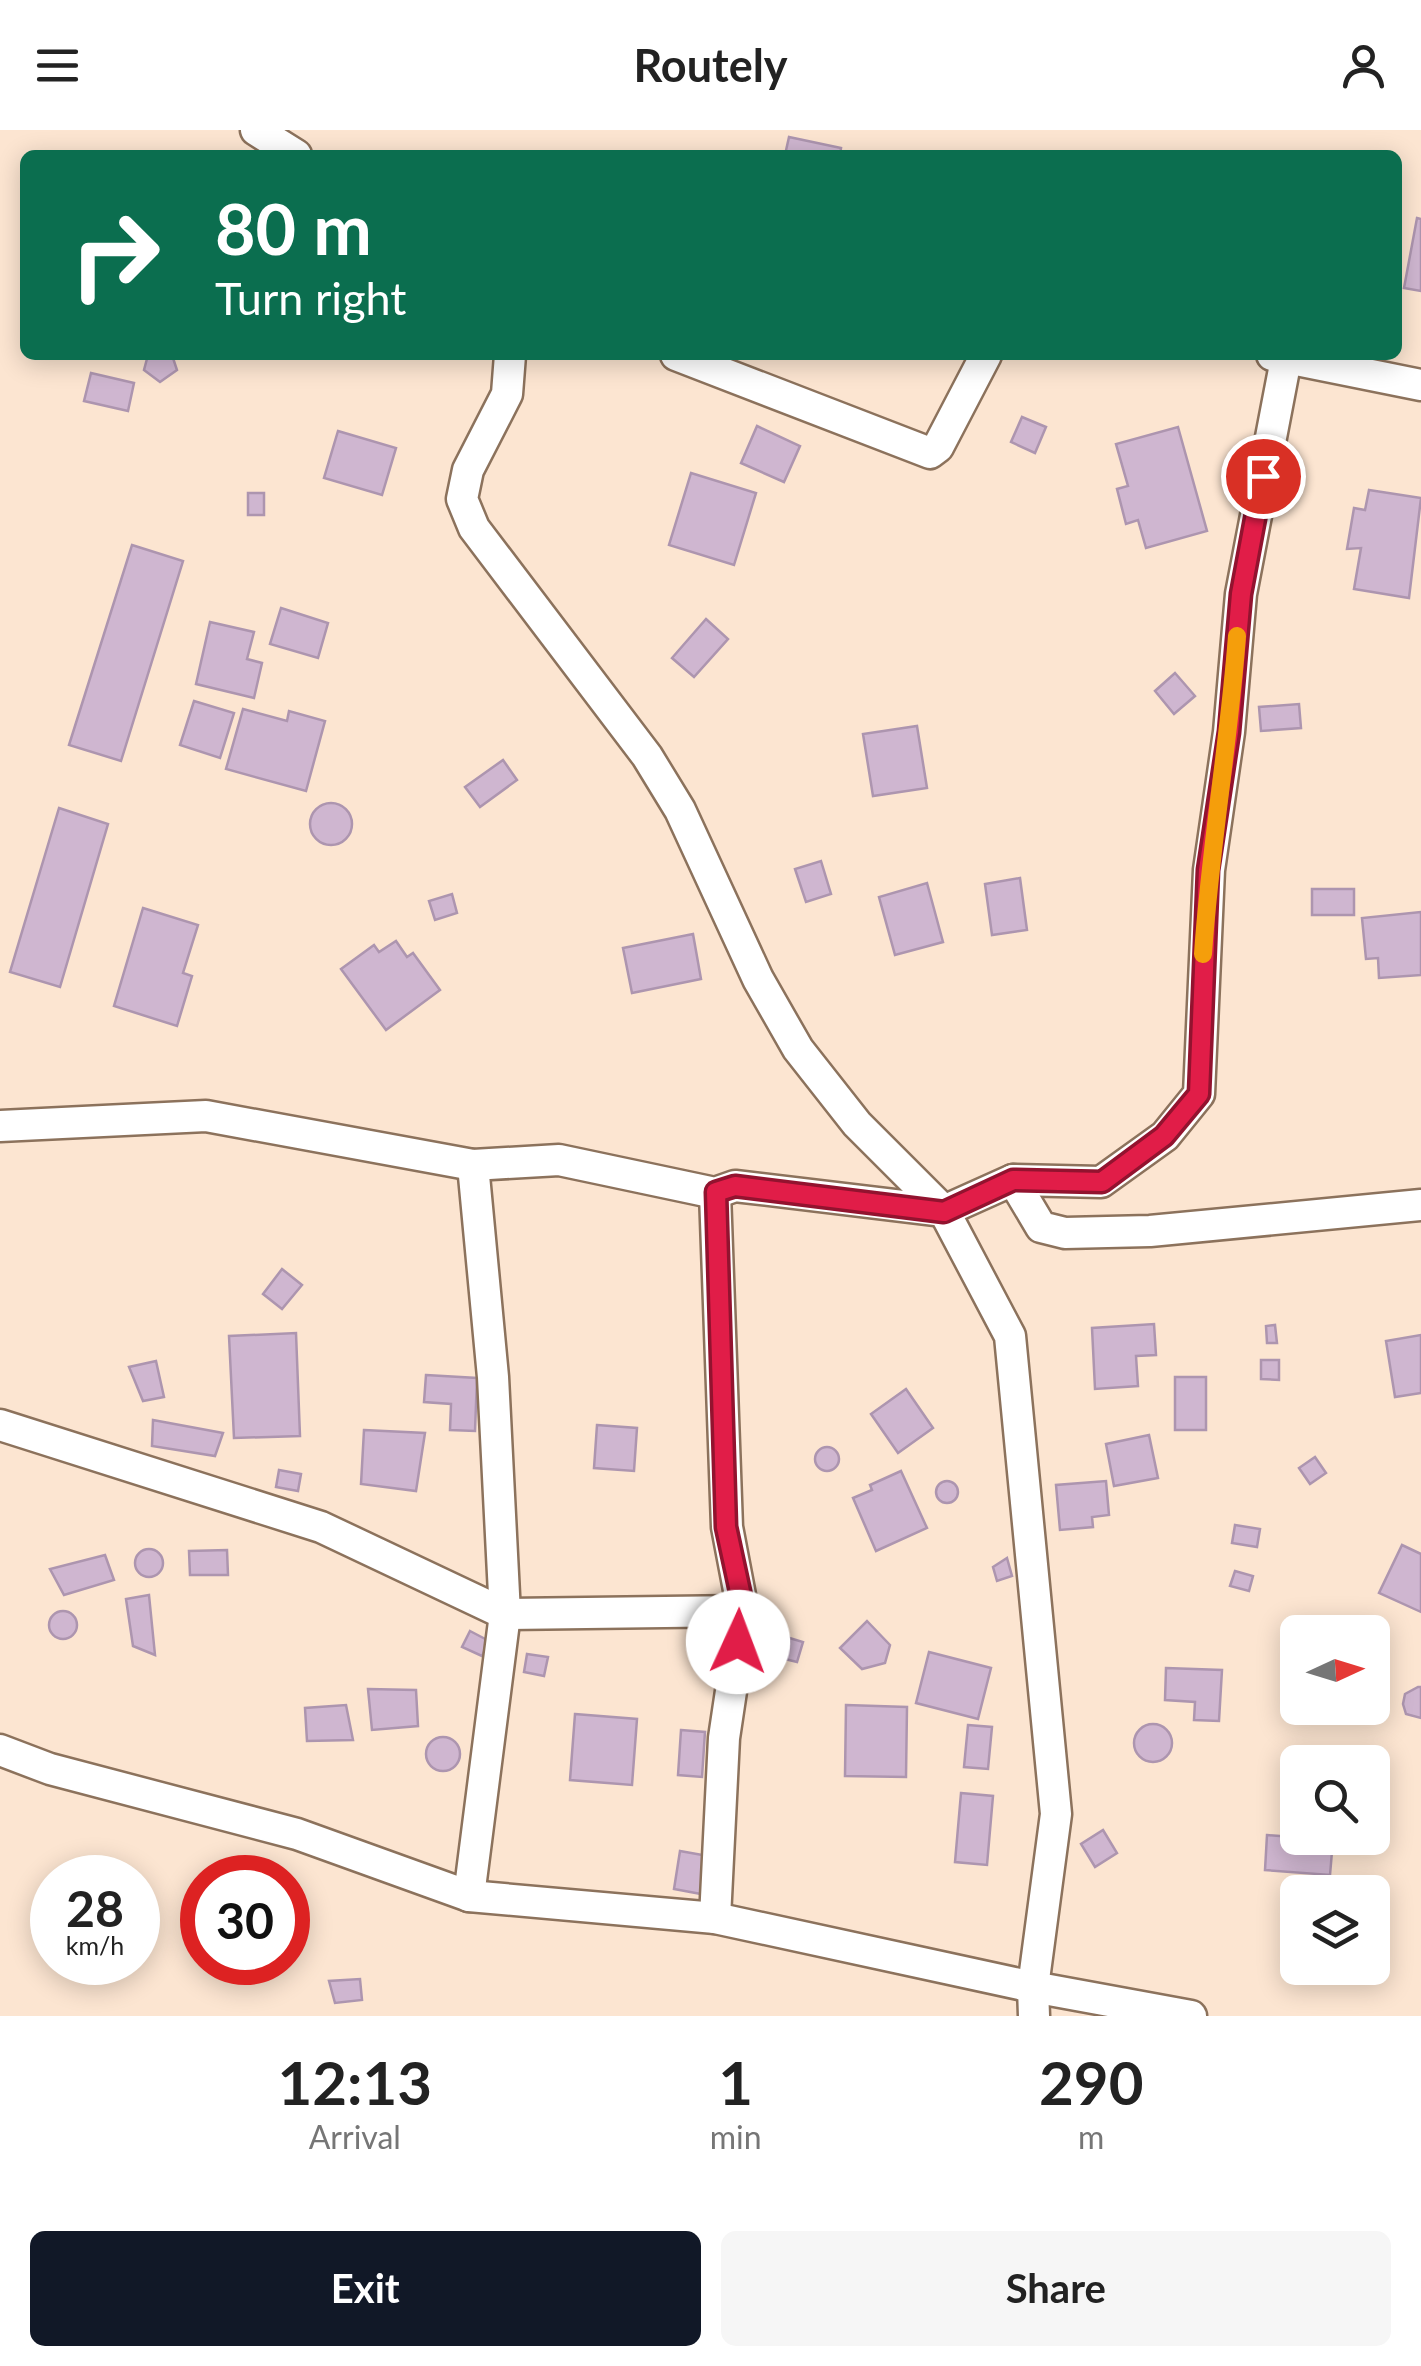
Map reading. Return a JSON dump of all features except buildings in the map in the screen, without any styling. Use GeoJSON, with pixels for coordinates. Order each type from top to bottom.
{"type":"FeatureCollection","features":[{"type":"Feature","properties":{"kind":"street"},"geometry":{"type":"LineString","coordinates":[[256,130],[288,150]]}},
{"type":"Feature","properties":{"kind":"street"},"geometry":{"type":"LineString","coordinates":[[510,360],[507,394],[468,470],[462,499],[474,528],[647,756],[680,810],[758,980],[798,1049],[857,1124],[944,1212],[1010,1336],[1025,1454],[1056,1814],[1034,2002]]}},
{"type":"Feature","properties":{"kind":"street"},"geometry":{"type":"LineString","coordinates":[[689,360],[930,454],[938,447],[983,360]]}},
{"type":"Feature","properties":{"kind":"street"},"geometry":{"type":"LineString","coordinates":[[0,1126],[206,1116],[474,1164],[558,1160],[716,1192],[735,1186],[944,1212],[1013,1180],[1102,1182],[1164,1136],[1199,1094],[1208,870],[1229,732],[1241,594],[1279,360]]}},
{"type":"Feature","properties":{"kind":"street"},"geometry":{"type":"LineString","coordinates":[[1295,360],[1421,384]]}},
{"type":"Feature","properties":{"kind":"street"},"geometry":{"type":"LineString","coordinates":[[469,1896],[505,1614],[493,1377],[474,1164]]}},
{"type":"Feature","properties":{"kind":"street"},"geometry":{"type":"LineString","coordinates":[[1013,1180],[1041,1226],[1065,1233],[1150,1232],[1421,1206]]}},
{"type":"Feature","properties":{"kind":"street"},"geometry":{"type":"LineString","coordinates":[[714,1918],[724,1738],[744,1610],[726,1527],[716,1192]]}},
{"type":"Feature","properties":{"kind":"street"},"geometry":{"type":"LineString","coordinates":[[0,1424],[322,1526],[505,1614],[744,1610]]}},
{"type":"Feature","properties":{"kind":"street"},"geometry":{"type":"LineString","coordinates":[[0,1750],[50,1769],[297,1834],[469,1896],[714,1918],[1034,2002],[1192,2016]]}},
{"type":"Feature","properties":{"kind":"slow traffic"},"geometry":{"type":"LineString","coordinates":[[1203,954],[1208,870],[1229,732],[1237,636]]}},
{"type":"Feature","properties":{"kind":"route"},"geometry":{"type":"LineString","coordinates":[[738,1642],[744,1610],[726,1527],[716,1192],[735,1186],[944,1212],[1013,1180],[1102,1182],[1164,1136],[1199,1094],[1208,870],[1229,732],[1241,594],[1263,476]]}}]}
